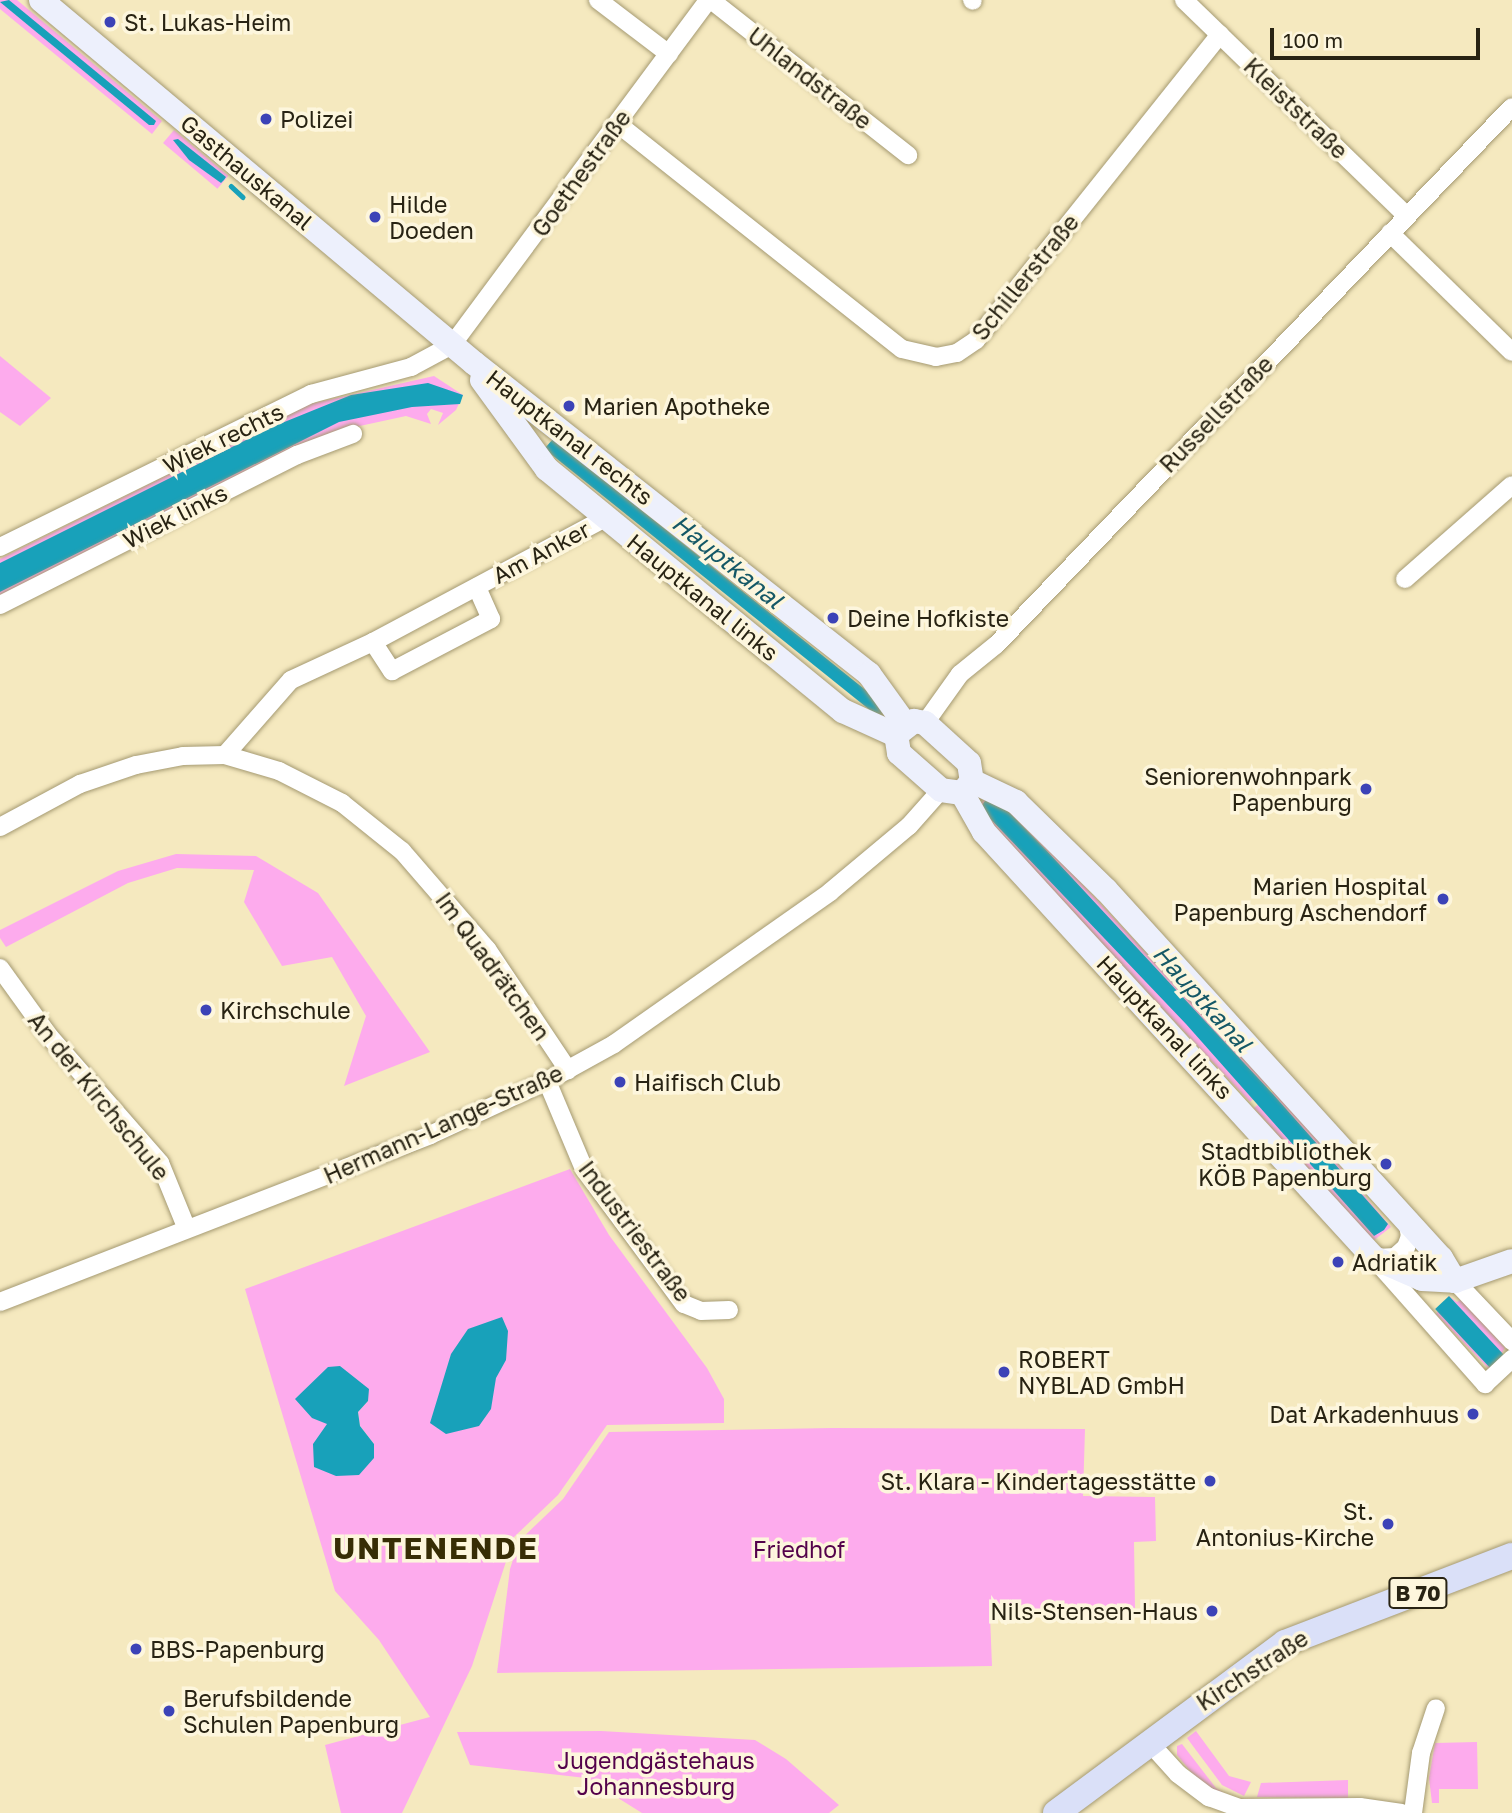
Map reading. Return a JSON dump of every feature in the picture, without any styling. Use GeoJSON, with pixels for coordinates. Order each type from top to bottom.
{"type":"FeatureCollection","features":[{"type":"Feature","properties":{"kind":"main road","name":"Kirchstraße"},"geometry":{"type":"LineString","coordinates":[[1056,1813],[1284,1643],[1512,1556]]}},
{"type":"Feature","properties":{"kind":"street","name":"Gasthauskanal"},"geometry":{"type":"LineString","coordinates":[[41,0],[452,345]]}},
{"type":"Feature","properties":{"kind":"street"},"geometry":{"type":"LineString","coordinates":[[598,0],[669,54]]}},
{"type":"Feature","properties":{"kind":"street","name":"Goethestraße"},"geometry":{"type":"LineString","coordinates":[[452,345],[710,0]]}},
{"type":"Feature","properties":{"kind":"street","name":"Uhlandstraße"},"geometry":{"type":"LineString","coordinates":[[710,0],[908,155]]}},
{"type":"Feature","properties":{"kind":"street","name":"Kleiststraße"},"geometry":{"type":"LineString","coordinates":[[1184,0],[1407,216]]}},
{"type":"Feature","properties":{"kind":"street","name":"Schillerstraße"},"geometry":{"type":"LineString","coordinates":[[618,124],[902,349],[936,358],[957,353],[976,340],[1220,34]]}},
{"type":"Feature","properties":{"kind":"street","name":"Russellstraße"},"geometry":{"type":"LineString","coordinates":[[909,727],[960,674],[996,645],[1512,107]]}},
{"type":"Feature","properties":{"kind":"street"},"geometry":{"type":"LineString","coordinates":[[1390,233],[1512,352]]}},
{"type":"Feature","properties":{"kind":"street","name":"Hauptkanal rechts"},"geometry":{"type":"LineString","coordinates":[[452,345],[554,422],[869,674],[909,727]]}},
{"type":"Feature","properties":{"kind":"street","name":"Hauptkanal links"},"geometry":{"type":"LineString","coordinates":[[452,345],[547,469],[843,711],[909,727],[970,762],[958,788],[984,832],[1374,1258],[1401,1278],[1485,1384],[1512,1359]]}},
{"type":"Feature","properties":{"kind":"street","name":"Wiek rechts"},"geometry":{"type":"LineString","coordinates":[[0,547],[311,394],[411,367],[452,345]]}},
{"type":"Feature","properties":{"kind":"street"},"geometry":{"type":"LineString","coordinates":[[524,439],[537,425],[554,422]]}},
{"type":"Feature","properties":{"kind":"street","name":"Wiek links"},"geometry":{"type":"LineString","coordinates":[[0,605],[297,455],[353,433]]}},
{"type":"Feature","properties":{"kind":"street"},"geometry":{"type":"LineString","coordinates":[[1405,579],[1512,485]]}},
{"type":"Feature","properties":{"kind":"street","name":"Am Anker"},"geometry":{"type":"LineString","coordinates":[[225,755],[291,680],[373,642],[606,518]]}},
{"type":"Feature","properties":{"kind":"street","name":"Am Anker"},"geometry":{"type":"LineString","coordinates":[[373,642],[392,671],[491,619],[477,587]]}},
{"type":"Feature","properties":{"kind":"street"},"geometry":{"type":"LineString","coordinates":[[909,727],[899,753],[958,788],[1016,802],[1098,882],[1407,1220],[1441,1258],[1455,1281],[1512,1341]]}},
{"type":"Feature","properties":{"kind":"street","name":"Im Quadrätchen"},"geometry":{"type":"LineString","coordinates":[[0,827],[80,784],[136,765],[183,756],[225,755],[279,771],[342,803],[402,851],[487,950],[568,1070]]}},
{"type":"Feature","properties":{"kind":"street","name":"Hermann-Lange-Straße"},"geometry":{"type":"LineString","coordinates":[[0,1302],[430,1135],[568,1070],[722,971],[851,876],[958,788]]}},
{"type":"Feature","properties":{"kind":"street","name":"An der Kirchschule"},"geometry":{"type":"LineString","coordinates":[[0,968],[49,1036],[160,1163],[187,1228]]}},
{"type":"Feature","properties":{"kind":"street","name":"Industriestraße"},"geometry":{"type":"LineString","coordinates":[[547,1081],[584,1169],[684,1304],[701,1311],[729,1310]]}},
{"type":"Feature","properties":{"kind":"street"},"geometry":{"type":"LineString","coordinates":[[1374,1258],[1395,1257],[1406,1247],[1410,1237],[1407,1220]]}},
{"type":"Feature","properties":{"kind":"street"},"geometry":{"type":"LineString","coordinates":[[1401,1278],[1424,1258],[1508,1263]]}},
{"type":"Feature","properties":{"kind":"street"},"geometry":{"type":"LineString","coordinates":[[1455,1281],[1508,1263]]}},
{"type":"Feature","properties":{"kind":"street","name":"Hauptkanal links"},"geometry":{"type":"LineString","coordinates":[[1401,1278],[1455,1281]]}},
{"type":"Feature","properties":{"kind":"street"},"geometry":{"type":"LineString","coordinates":[[1413,1813],[1420,1788],[1421,1753],[1436,1708]]}},
{"type":"Feature","properties":{"kind":"street"},"geometry":{"type":"LineString","coordinates":[[1149,1742],[1199,1789],[1240,1808],[1360,1807],[1402,1813]]}},
{"type":"Feature","properties":{"kind":"green space"},"geometry":{"type":"Polygon","coordinates":[[[0,0],[17,0],[162,121],[152,134],[0,9],[0,0]]]}},
{"type":"Feature","properties":{"kind":"green space"},"geometry":{"type":"Polygon","coordinates":[[[174,130],[228,176],[217,189],[163,143],[174,130]]]}},
{"type":"Feature","properties":{"kind":"green space"},"geometry":{"type":"Polygon","coordinates":[[[0,356],[51,398],[20,426],[0,412],[0,356]]]}},
{"type":"Feature","properties":{"kind":"green space"},"geometry":{"type":"Polygon","coordinates":[[[434,376],[463,395],[456,410],[438,425],[443,413],[431,409],[427,414],[431,424],[406,416],[332,432],[0,600],[0,559],[310,404],[434,376]]]}},
{"type":"Feature","properties":{"kind":"green space"},"geometry":{"type":"Polygon","coordinates":[[[990,792],[1017,814],[1269,1085],[1250,1102],[976,809],[990,792]]]}},
{"type":"Feature","properties":{"kind":"green space"},"geometry":{"type":"Polygon","coordinates":[[[176,854],[256,856],[318,893],[430,1052],[344,1086],[366,1016],[332,957],[282,966],[244,902],[254,870],[177,868],[128,883],[6,947],[0,938],[0,930],[118,871],[176,854]]]}},
{"type":"Feature","properties":{"kind":"green space"},"geometry":{"type":"Polygon","coordinates":[[[1275,1090],[1391,1227],[1373,1241],[1254,1108],[1275,1090]]]}},
{"type":"Feature","properties":{"kind":"green space"},"geometry":{"type":"Polygon","coordinates":[[[570,1169],[609,1235],[707,1368],[724,1399],[724,1423],[607,1425],[558,1495],[514,1537],[472,1666],[402,1813],[341,1813],[325,1745],[430,1717],[379,1640],[335,1591],[245,1289],[570,1169]],[[340,1366],[328,1424],[374,1444],[360,1426],[358,1412],[368,1401],[340,1366]]]}},
{"type":"Feature","properties":{"kind":"green space"},"geometry":{"type":"Polygon","coordinates":[[[1449,1296],[1457,1302],[1462,1299],[1505,1348],[1491,1371],[1436,1314],[1449,1296]]]}},
{"type":"Feature","properties":{"kind":"green space","name":"Friedhof"},"geometry":{"type":"Polygon","coordinates":[[[832,1428],[1085,1429],[1083,1496],[1155,1497],[1156,1541],[1134,1542],[1135,1608],[990,1616],[992,1666],[497,1673],[510,1569],[519,1541],[563,1499],[609,1432],[832,1428]]]}},
{"type":"Feature","properties":{"kind":"green space","name":"Jugendgästehaus Johannesburg"},"geometry":{"type":"Polygon","coordinates":[[[601,1731],[755,1740],[786,1759],[839,1805],[829,1813],[642,1813],[586,1778],[470,1765],[457,1732],[601,1731]]]}},
{"type":"Feature","properties":{"kind":"green space"},"geometry":{"type":"Polygon","coordinates":[[[1196,1731],[1229,1776],[1251,1782],[1244,1796],[1222,1785],[1187,1738],[1196,1731]]]}},
{"type":"Feature","properties":{"kind":"green space"},"geometry":{"type":"Polygon","coordinates":[[[1477,1742],[1478,1789],[1439,1789],[1439,1803],[1432,1803],[1429,1778],[1435,1743],[1477,1742]]]}},
{"type":"Feature","properties":{"kind":"green space"},"geometry":{"type":"Polygon","coordinates":[[[1182,1744],[1216,1788],[1236,1800],[1200,1783],[1177,1755],[1177,1746],[1182,1744]]]}},
{"type":"Feature","properties":{"kind":"green space"},"geometry":{"type":"Polygon","coordinates":[[[1348,1780],[1348,1798],[1257,1797],[1261,1783],[1348,1780]]]}},
{"type":"Feature","properties":{"kind":"water"},"geometry":{"type":"Polygon","coordinates":[[[9,0],[156,121],[154,125],[149,125],[0,2],[9,0]]]}},
{"type":"Feature","properties":{"kind":"water"},"geometry":{"type":"Polygon","coordinates":[[[178,139],[226,177],[224,180],[221,183],[189,160],[173,140],[178,139]]]}},
{"type":"Feature","properties":{"kind":"water"},"geometry":{"type":"Polygon","coordinates":[[[428,383],[463,395],[460,404],[412,407],[339,422],[0,592],[0,563],[272,427],[351,395],[428,383]]]}},
{"type":"Feature","properties":{"kind":"water"},"geometry":{"type":"Polygon","coordinates":[[[553,439],[883,704],[887,712],[881,719],[552,455],[545,448],[553,439]]]}},
{"type":"Feature","properties":{"kind":"water"},"geometry":{"type":"Polygon","coordinates":[[[987,798],[1005,808],[1047,851],[1272,1093],[1388,1224],[1384,1230],[1374,1236],[1186,1024],[980,808],[987,798]]]}},
{"type":"Feature","properties":{"kind":"water"},"geometry":{"type":"Polygon","coordinates":[[[1449,1296],[1504,1355],[1490,1368],[1435,1309],[1449,1296]]]}},
{"type":"Feature","properties":{"kind":"water"},"geometry":{"type":"Polygon","coordinates":[[[502,1317],[508,1331],[506,1360],[496,1378],[491,1409],[479,1426],[446,1434],[430,1423],[451,1354],[468,1329],[502,1317]]]}},
{"type":"Feature","properties":{"kind":"water"},"geometry":{"type":"Polygon","coordinates":[[[340,1366],[369,1389],[368,1401],[358,1412],[360,1426],[374,1444],[374,1458],[359,1475],[336,1476],[314,1467],[313,1444],[327,1424],[312,1418],[295,1399],[328,1367],[340,1366]]]}},
{"type":"Feature","properties":{"kind":"waterway"},"geometry":{"type":"LineString","coordinates":[[231,186],[243,197]]}},
{"type":"Feature","properties":{"kind":"place","name":"St. Lukas-Heim"},"geometry":{"type":"Point","coordinates":[110,22]}},
{"type":"Feature","properties":{"kind":"place","name":"Polizei"},"geometry":{"type":"Point","coordinates":[266,119]}},
{"type":"Feature","properties":{"kind":"place","name":"Hilde Doeden"},"geometry":{"type":"Point","coordinates":[375,217]}},
{"type":"Feature","properties":{"kind":"place","name":"Marien Apotheke"},"geometry":{"type":"Point","coordinates":[569,406]}},
{"type":"Feature","properties":{"kind":"place","name":"Deine Hofkiste"},"geometry":{"type":"Point","coordinates":[833,618]}},
{"type":"Feature","properties":{"kind":"place","name":"Seniorenwohnpark Papenburg"},"geometry":{"type":"Point","coordinates":[1366,789]}},
{"type":"Feature","properties":{"kind":"place","name":"Marien Hospital Papenburg Aschendorf"},"geometry":{"type":"Point","coordinates":[1443,899]}},
{"type":"Feature","properties":{"kind":"place","name":"Kirchschule"},"geometry":{"type":"Point","coordinates":[206,1010]}},
{"type":"Feature","properties":{"kind":"place","name":"Haifisch Club"},"geometry":{"type":"Point","coordinates":[620,1082]}},
{"type":"Feature","properties":{"kind":"place","name":"Stadtbibliothek KÖB Papenburg"},"geometry":{"type":"Point","coordinates":[1386,1164]}},
{"type":"Feature","properties":{"kind":"place","name":"Adriatik"},"geometry":{"type":"Point","coordinates":[1338,1262]}},
{"type":"Feature","properties":{"kind":"place","name":"ROBERT NYBLAD GmbH"},"geometry":{"type":"Point","coordinates":[1004,1372]}},
{"type":"Feature","properties":{"kind":"place","name":"Dat Arkadenhuus"},"geometry":{"type":"Point","coordinates":[1473,1414]}},
{"type":"Feature","properties":{"kind":"place","name":"St. Klara - Kindertagesstätte"},"geometry":{"type":"Point","coordinates":[1210,1481]}},
{"type":"Feature","properties":{"kind":"place","name":"St. Antonius-Kirche"},"geometry":{"type":"Point","coordinates":[1388,1524]}},
{"type":"Feature","properties":{"kind":"place","name":"Nils-Stensen-Haus"},"geometry":{"type":"Point","coordinates":[1212,1611]}},
{"type":"Feature","properties":{"kind":"place","name":"BBS-Papenburg"},"geometry":{"type":"Point","coordinates":[136,1649]}},
{"type":"Feature","properties":{"kind":"place","name":"Berufsbildende Schulen Papenburg"},"geometry":{"type":"Point","coordinates":[169,1711]}},
{"type":"Feature","properties":{"kind":"district","name":"UNTENENDE"},"geometry":{"type":"Point","coordinates":[436,1548]}},
{"type":"Feature","properties":{"kind":"water label","name":"Hauptkanal"},"geometry":{"type":"Point","coordinates":[728,561]}},
{"type":"Feature","properties":{"kind":"water label","name":"Hauptkanal"},"geometry":{"type":"Point","coordinates":[1203,998]}}]}
